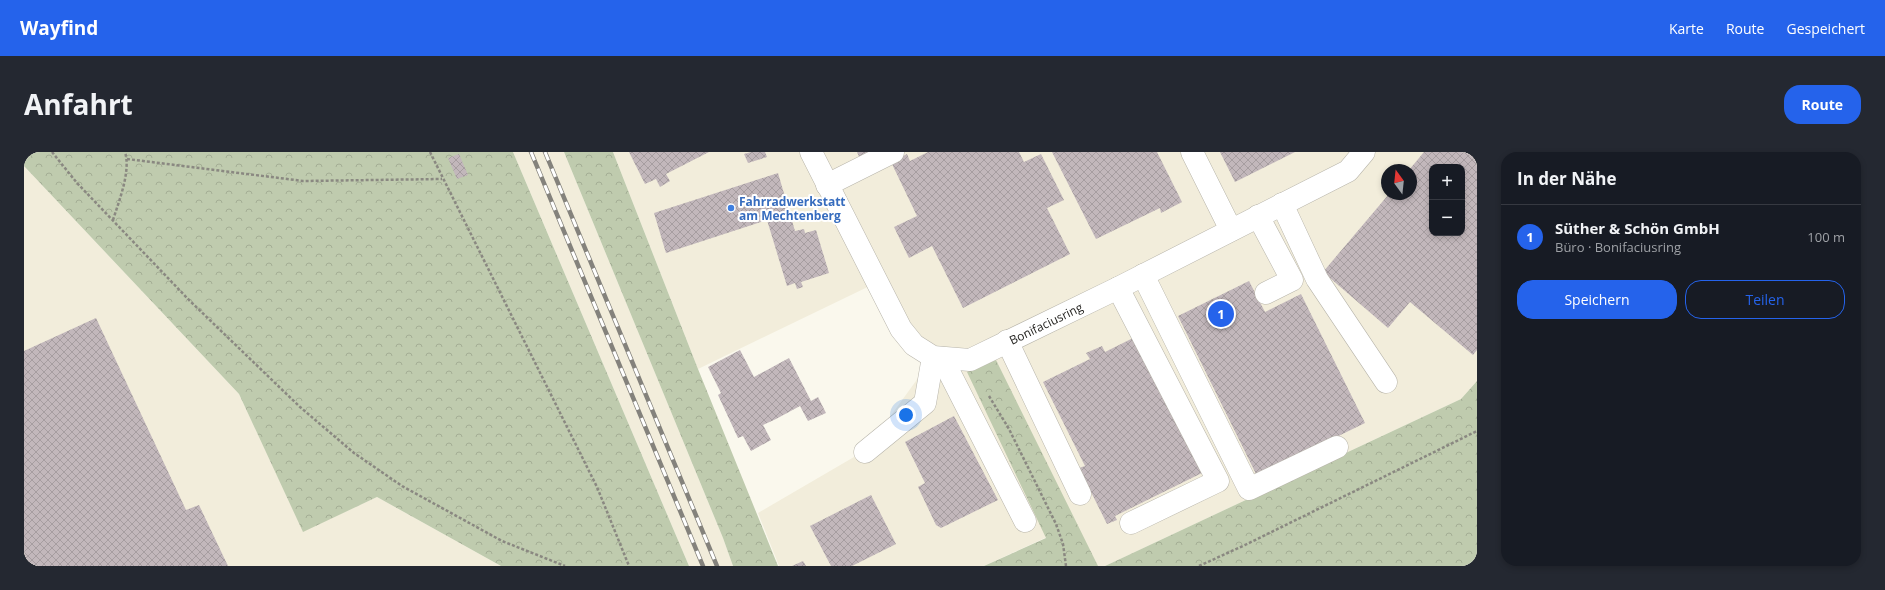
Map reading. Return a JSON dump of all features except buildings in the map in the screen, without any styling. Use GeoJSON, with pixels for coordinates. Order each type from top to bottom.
{"type":"FeatureCollection","features":[{"type":"Feature","properties":{"kind":"street","name":"Bonifaciusring"},"geometry":{"type":"LineString","coordinates":[[811,152],[901,329],[914,345],[937,357],[970,360],[1118,288],[1348,171],[1364,152]]}},
{"type":"Feature","properties":{"kind":"street"},"geometry":{"type":"LineString","coordinates":[[827,185],[893,152]]}},
{"type":"Feature","properties":{"kind":"street"},"geometry":{"type":"LineString","coordinates":[[1192,152],[1231,230]]}},
{"type":"Feature","properties":{"kind":"street"},"geometry":{"type":"LineString","coordinates":[[1282,204],[1317,279],[1386,382]]}},
{"type":"Feature","properties":{"kind":"street"},"geometry":{"type":"LineString","coordinates":[[1258,216],[1292,280],[1266,293]]}},
{"type":"Feature","properties":{"kind":"street"},"geometry":{"type":"LineString","coordinates":[[1143,274],[1249,489],[1337,447]]}},
{"type":"Feature","properties":{"kind":"street"},"geometry":{"type":"LineString","coordinates":[[1118,288],[1218,481],[1131,523]]}},
{"type":"Feature","properties":{"kind":"street"},"geometry":{"type":"LineString","coordinates":[[1007,341],[1080,494]]}},
{"type":"Feature","properties":{"kind":"street"},"geometry":{"type":"LineString","coordinates":[[865,452],[925,403],[937,357]]}},
{"type":"Feature","properties":{"kind":"street"},"geometry":{"type":"LineString","coordinates":[[937,357],[1025,521]]}},
{"type":"Feature","properties":{"kind":"path"},"geometry":{"type":"LineString","coordinates":[[52,152],[77,183],[189,300],[300,407],[354,453],[402,486],[502,541],[565,566]]}},
{"type":"Feature","properties":{"kind":"path"},"geometry":{"type":"LineString","coordinates":[[113,220],[122,192],[127,159],[124,152]]}},
{"type":"Feature","properties":{"kind":"path"},"geometry":{"type":"LineString","coordinates":[[430,152],[442,179],[597,487],[629,566]]}},
{"type":"Feature","properties":{"kind":"path"},"geometry":{"type":"LineString","coordinates":[[127,159],[303,181],[442,179]]}},
{"type":"Feature","properties":{"kind":"path"},"geometry":{"type":"LineString","coordinates":[[987,394],[1008,429],[1056,524],[1063,544],[1066,566]]}},
{"type":"Feature","properties":{"kind":"path"},"geometry":{"type":"LineString","coordinates":[[1198,566],[1245,545],[1313,510],[1477,431]]}},
{"type":"Feature","properties":{"kind":"shaded area"},"geometry":{"type":"Polygon","coordinates":[[[513,152],[564,152],[723,538],[733,566],[689,566],[513,152]]]}},
{"type":"Feature","properties":{"kind":"shaded area"},"geometry":{"type":"Polygon","coordinates":[[[613,152],[1477,152],[1477,381],[1461,399],[1105,566],[1097,566],[1073,525],[984,566],[779,566],[758,513],[866,450],[934,356],[878,282],[698,369],[613,152]]]}},
{"type":"Feature","properties":{"kind":"shaded area"},"geometry":{"type":"Polygon","coordinates":[[[24,166],[239,394],[303,531],[377,497],[501,566],[24,566],[24,166]]]}},
{"type":"Feature","properties":{"kind":"green space"},"geometry":{"type":"Polygon","coordinates":[[[24,152],[513,152],[689,566],[501,566],[377,497],[303,532],[239,394],[24,166],[24,152]]]}},
{"type":"Feature","properties":{"kind":"green space"},"geometry":{"type":"Polygon","coordinates":[[[564,152],[613,152],[698,369],[778,566],[733,566],[723,538],[564,152]]]}},
{"type":"Feature","properties":{"kind":"green space"},"geometry":{"type":"Polygon","coordinates":[[[996,360],[1098,566],[984,566],[1046,538],[967,372],[996,360]]]}},
{"type":"Feature","properties":{"kind":"green space"},"geometry":{"type":"Polygon","coordinates":[[[1477,381],[1477,566],[1105,566],[1461,399],[1477,381]]]}},
{"type":"Feature","properties":{"kind":"railway"},"geometry":{"type":"LineString","coordinates":[[531,152],[703,566]]}},
{"type":"Feature","properties":{"kind":"railway"},"geometry":{"type":"LineString","coordinates":[[545,152],[717,566]]}},
{"type":"Feature","properties":{"kind":"place","name":"Fahrradwerkstatt am Mechtenberg"},"geometry":{"type":"Point","coordinates":[731,208]}},
{"type":"Feature","properties":{"kind":"place","name":"Süther & Schön GmbH"},"geometry":{"type":"Point","coordinates":[1221,314]}}]}
